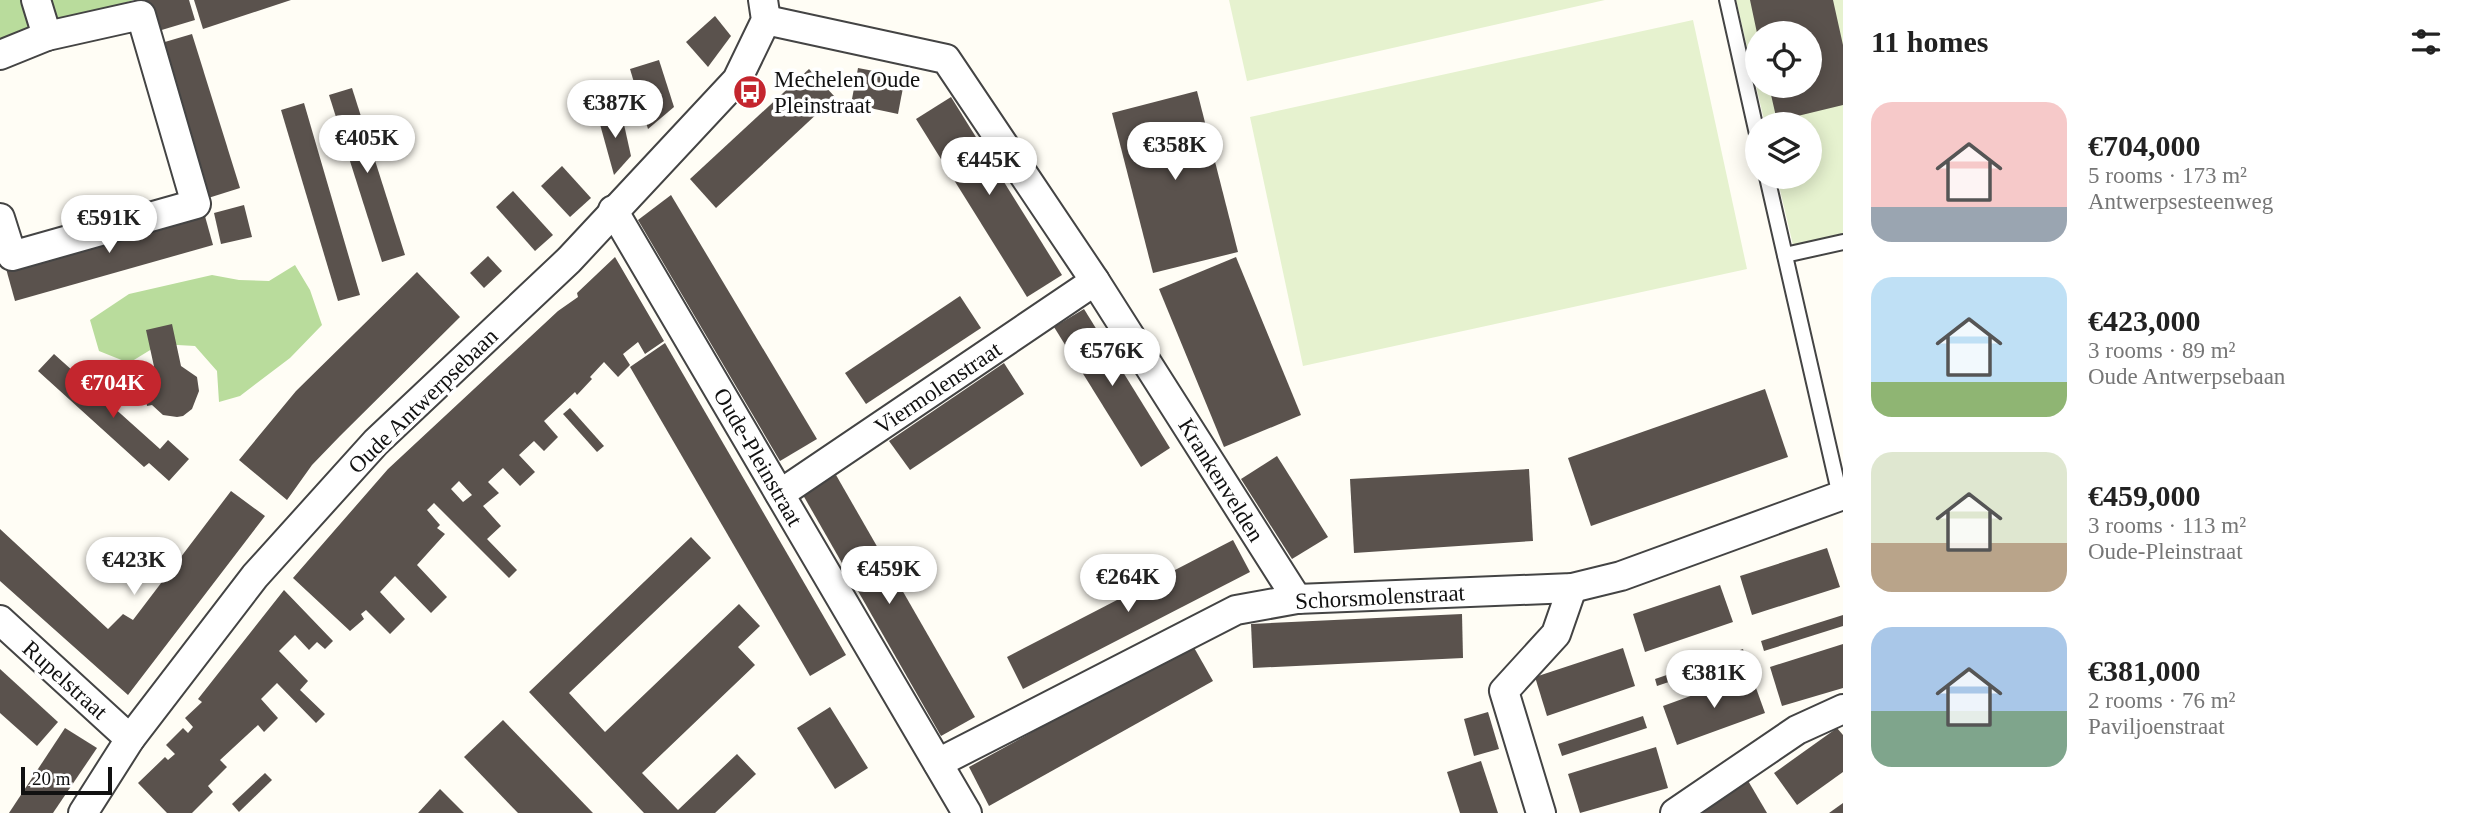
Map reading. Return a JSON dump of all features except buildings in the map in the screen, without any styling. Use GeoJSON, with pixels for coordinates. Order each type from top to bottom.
{"type":"FeatureCollection","features":[{"type":"Feature","properties":{"kind":"street"},"geometry":{"type":"LineString","coordinates":[[36,0],[47,37]]}},
{"type":"Feature","properties":{"kind":"street","name":"Oude Antwerpsebaan"},"geometry":{"type":"LineString","coordinates":[[96,807],[130,739],[255,576],[376,442],[569,260],[737,80],[765,10]]}},
{"type":"Feature","properties":{"kind":"street","name":"Krankenvelden"},"geometry":{"type":"LineString","coordinates":[[765,10],[946,59],[1095,281],[1297,599]]}},
{"type":"Feature","properties":{"kind":"street"},"geometry":{"type":"LineString","coordinates":[[0,55],[47,37],[141,15],[196,204],[12,257],[0,218]]}},
{"type":"Feature","properties":{"kind":"street","name":"Oude-Pleinstraat"},"geometry":{"type":"LineString","coordinates":[[613,210],[967,813]]}},
{"type":"Feature","properties":{"kind":"street","name":"Viermolenstraat"},"geometry":{"type":"LineString","coordinates":[[780,494],[1095,281]]}},
{"type":"Feature","properties":{"kind":"street","name":"Schorsmolenstraat"},"geometry":{"type":"LineString","coordinates":[[938,763],[1236,610],[1297,599],[1572,588],[1620,576],[1841,496]]}},
{"type":"Feature","properties":{"kind":"street"},"geometry":{"type":"LineString","coordinates":[[1541,813],[1504,691],[1556,634],[1572,588]]}},
{"type":"Feature","properties":{"kind":"street","name":"Rupelstraat"},"geometry":{"type":"LineString","coordinates":[[0,620],[130,739]]}},
{"type":"Feature","properties":{"kind":"street"},"geometry":{"type":"LineString","coordinates":[[1675,813],[1797,730],[1843,709]]}},
{"type":"Feature","properties":{"kind":"lane"},"geometry":{"type":"LineString","coordinates":[[1727,0],[1752,112]]}},
{"type":"Feature","properties":{"kind":"lane"},"geometry":{"type":"LineString","coordinates":[[1770,189],[1841,496]]}},
{"type":"Feature","properties":{"kind":"lane"},"geometry":{"type":"LineString","coordinates":[[1785,255],[1843,242]]}},
{"type":"Feature","properties":{"kind":"green space"},"geometry":{"type":"Polygon","coordinates":[[[0,0],[134,0],[0,39],[0,0]]]}},
{"type":"Feature","properties":{"kind":"green space"},"geometry":{"type":"Polygon","coordinates":[[[1229,0],[1605,0],[1247,81],[1229,0]]]}},
{"type":"Feature","properties":{"kind":"green space"},"geometry":{"type":"Polygon","coordinates":[[[1736,0],[1843,0],[1843,233],[1793,245],[1780,189],[1822,189],[1822,112],[1762,112],[1759,98],[1822,98],[1822,21],[1745,21],[1745,38],[1736,0]]]}},
{"type":"Feature","properties":{"kind":"green space"},"geometry":{"type":"Polygon","coordinates":[[[1693,20],[1747,269],[1303,366],[1250,117],[1693,20]]]}},
{"type":"Feature","properties":{"kind":"green space"},"geometry":{"type":"Polygon","coordinates":[[[295,265],[310,290],[322,325],[290,358],[240,396],[219,402],[217,371],[195,346],[160,344],[129,363],[99,351],[90,320],[129,294],[212,275],[239,280],[269,281],[295,265]]]}},
{"type":"Feature","properties":{"kind":"place","name":"Mechelen Oude Pleinstraat"},"geometry":{"type":"Point","coordinates":[750,92]}}]}
